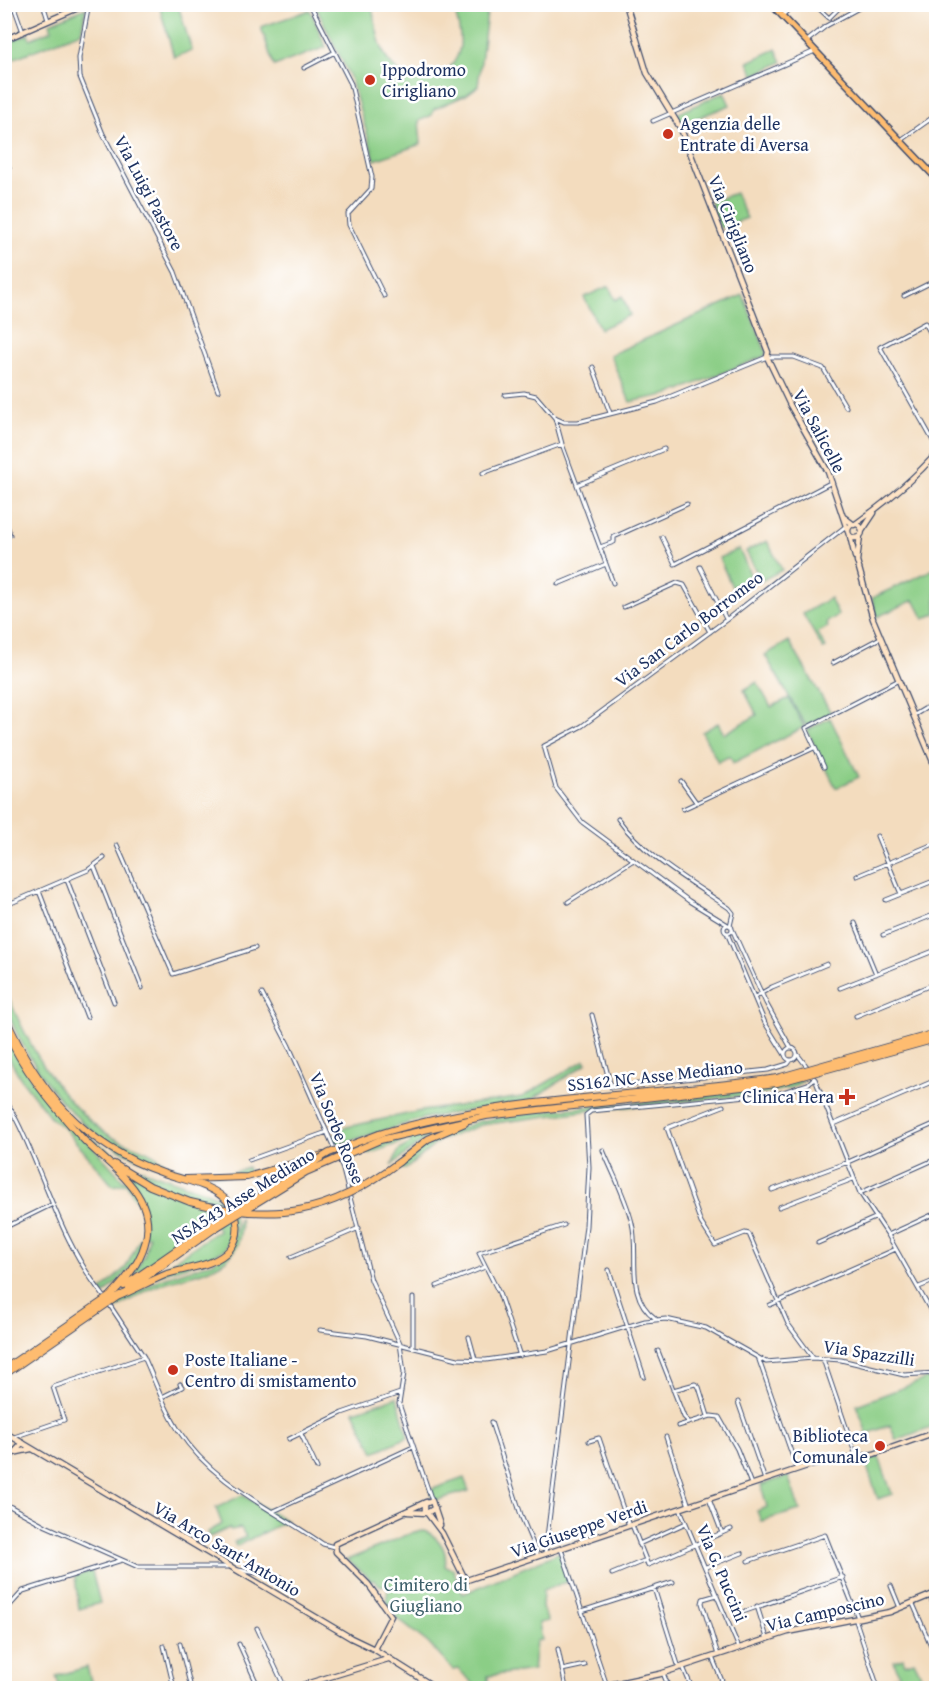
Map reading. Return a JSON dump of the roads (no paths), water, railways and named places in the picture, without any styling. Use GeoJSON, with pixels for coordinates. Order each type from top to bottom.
{"type":"FeatureCollection","features":[{"type":"Feature","properties":{"kind":"highway"},"geometry":{"type":"LineString","coordinates":[[4,1014],[41,1081],[84,1131],[121,1156],[219,1195],[229,1203],[238,1226],[230,1249],[213,1260],[166,1275],[114,1296]]}},
{"type":"Feature","properties":{"kind":"highway"},"geometry":{"type":"LineString","coordinates":[[4,1027],[36,1082],[61,1115],[103,1158],[122,1172],[190,1202],[266,1213],[304,1209],[334,1202],[370,1184],[440,1132],[486,1116]]}},
{"type":"Feature","properties":{"kind":"highway","name":"NSA543 Asse Mediano"},"geometry":{"type":"LineString","coordinates":[[213,1227],[306,1172],[380,1137],[486,1116],[777,1080],[936,1033]]}},
{"type":"Feature","properties":{"kind":"highway","name":"SS162 NC Asse Mediano"},"geometry":{"type":"LineString","coordinates":[[537,1104],[777,1080],[936,1039]]}},
{"type":"Feature","properties":{"kind":"highway","name":"NSA543 Asse Mediano"},"geometry":{"type":"LineString","coordinates":[[4,1375],[213,1227],[329,1153],[438,1118],[537,1104]]}},
{"type":"Feature","properties":{"kind":"highway"},"geometry":{"type":"LineString","coordinates":[[182,1179],[247,1177],[329,1153]]}},
{"type":"Feature","properties":{"kind":"highway"},"geometry":{"type":"LineString","coordinates":[[114,1296],[129,1277],[144,1250],[147,1223],[135,1191],[122,1172]]}},
{"type":"Feature","properties":{"kind":"highway","name":"NSA543 Asse Mediano"},"geometry":{"type":"LineString","coordinates":[[4,1368],[114,1296]]}},
{"type":"Feature","properties":{"kind":"main road"},"geometry":{"type":"LineString","coordinates":[[771,4],[936,178]]}},
{"type":"Feature","properties":{"kind":"street"},"geometry":{"type":"LineString","coordinates":[[13,4],[23,32]]}},
{"type":"Feature","properties":{"kind":"street"},"geometry":{"type":"LineString","coordinates":[[43,4],[48,20]]}},
{"type":"Feature","properties":{"kind":"street"},"geometry":{"type":"LineString","coordinates":[[4,40],[88,4]]}},
{"type":"Feature","properties":{"kind":"street","name":"Via Luigi Pastore"},"geometry":{"type":"LineString","coordinates":[[88,4],[79,57],[80,77],[103,134],[175,272],[218,391]]}},
{"type":"Feature","properties":{"kind":"street"},"geometry":{"type":"LineString","coordinates":[[310,4],[351,84],[372,177],[371,189],[348,214],[349,225],[384,296]]}},
{"type":"Feature","properties":{"kind":"street","name":"Via Cirigliano"},"geometry":{"type":"LineString","coordinates":[[626,4],[647,73],[672,113],[743,287],[768,352],[767,357]]}},
{"type":"Feature","properties":{"kind":"street"},"geometry":{"type":"LineString","coordinates":[[781,16],[794,4]]}},
{"type":"Feature","properties":{"kind":"street"},"geometry":{"type":"LineString","coordinates":[[814,4],[829,18],[843,4]]}},
{"type":"Feature","properties":{"kind":"street"},"geometry":{"type":"LineString","coordinates":[[806,42],[826,26],[866,4]]}},
{"type":"Feature","properties":{"kind":"street"},"geometry":{"type":"LineString","coordinates":[[653,121],[815,51]]}},
{"type":"Feature","properties":{"kind":"street"},"geometry":{"type":"LineString","coordinates":[[304,68],[335,52]]}},
{"type":"Feature","properties":{"kind":"street"},"geometry":{"type":"LineString","coordinates":[[900,140],[936,115]]}},
{"type":"Feature","properties":{"kind":"street"},"geometry":{"type":"LineString","coordinates":[[4,158],[9,168],[4,170]]}},
{"type":"Feature","properties":{"kind":"street"},"geometry":{"type":"LineString","coordinates":[[904,296],[936,280]]}},
{"type":"Feature","properties":{"kind":"street"},"geometry":{"type":"LineString","coordinates":[[936,343],[925,323],[880,347],[936,446]]}},
{"type":"Feature","properties":{"kind":"street"},"geometry":{"type":"LineString","coordinates":[[505,395],[524,393],[536,396],[555,418],[564,422],[578,422],[682,394],[767,357],[789,356],[823,368],[846,406]]}},
{"type":"Feature","properties":{"kind":"street","name":"Via Salicelle"},"geometry":{"type":"LineString","coordinates":[[767,357],[832,482],[846,518]]}},
{"type":"Feature","properties":{"kind":"street"},"geometry":{"type":"LineString","coordinates":[[593,367],[610,413]]}},
{"type":"Feature","properties":{"kind":"street"},"geometry":{"type":"LineString","coordinates":[[555,418],[562,444],[613,584]]}},
{"type":"Feature","properties":{"kind":"street"},"geometry":{"type":"LineString","coordinates":[[483,473],[562,444]]}},
{"type":"Feature","properties":{"kind":"street"},"geometry":{"type":"LineString","coordinates":[[577,485],[664,449]]}},
{"type":"Feature","properties":{"kind":"street"},"geometry":{"type":"LineString","coordinates":[[848,531],[910,482],[936,454]]}},
{"type":"Feature","properties":{"kind":"street"},"geometry":{"type":"LineString","coordinates":[[662,537],[675,564],[832,482]]}},
{"type":"Feature","properties":{"kind":"street"},"geometry":{"type":"LineString","coordinates":[[600,547],[614,542],[614,537],[687,504]]}},
{"type":"Feature","properties":{"kind":"street"},"geometry":{"type":"LineString","coordinates":[[861,534],[879,507]]}},
{"type":"Feature","properties":{"kind":"street"},"geometry":{"type":"LineString","coordinates":[[4,515],[10,535]]}},
{"type":"Feature","properties":{"kind":"street"},"geometry":{"type":"LineString","coordinates":[[846,518],[860,527],[861,534],[856,561]]}},
{"type":"Feature","properties":{"kind":"street"},"geometry":{"type":"LineString","coordinates":[[846,518],[856,561],[880,638],[916,714],[936,769]]}},
{"type":"Feature","properties":{"kind":"street"},"geometry":{"type":"LineString","coordinates":[[848,531],[861,534]]}},
{"type":"Feature","properties":{"kind":"street","name":"Via San Carlo Borromeo"},"geometry":{"type":"LineString","coordinates":[[632,861],[582,822],[569,808],[556,788],[544,746],[582,726],[848,531]]}},
{"type":"Feature","properties":{"kind":"street"},"geometry":{"type":"LineString","coordinates":[[558,584],[606,564]]}},
{"type":"Feature","properties":{"kind":"street"},"geometry":{"type":"LineString","coordinates":[[700,567],[726,620]]}},
{"type":"Feature","properties":{"kind":"street"},"geometry":{"type":"LineString","coordinates":[[624,607],[676,583],[684,585],[710,632]]}},
{"type":"Feature","properties":{"kind":"street"},"geometry":{"type":"LineString","coordinates":[[833,663],[880,638]]}},
{"type":"Feature","properties":{"kind":"street"},"geometry":{"type":"LineString","coordinates":[[824,767],[806,728],[900,680]]}},
{"type":"Feature","properties":{"kind":"street"},"geometry":{"type":"LineString","coordinates":[[916,714],[936,702]]}},
{"type":"Feature","properties":{"kind":"street"},"geometry":{"type":"LineString","coordinates":[[683,809],[814,748]]}},
{"type":"Feature","properties":{"kind":"street"},"geometry":{"type":"LineString","coordinates":[[681,781],[696,802]]}},
{"type":"Feature","properties":{"kind":"street"},"geometry":{"type":"LineString","coordinates":[[618,819],[627,832],[649,850],[729,908],[733,913],[727,933]]}},
{"type":"Feature","properties":{"kind":"street"},"geometry":{"type":"LineString","coordinates":[[877,836],[901,894]]}},
{"type":"Feature","properties":{"kind":"street"},"geometry":{"type":"LineString","coordinates":[[857,876],[936,843]]}},
{"type":"Feature","properties":{"kind":"street"},"geometry":{"type":"LineString","coordinates":[[117,845],[173,974],[255,948]]}},
{"type":"Feature","properties":{"kind":"street"},"geometry":{"type":"LineString","coordinates":[[4,906],[67,880],[94,867],[104,858]]}},
{"type":"Feature","properties":{"kind":"street"},"geometry":{"type":"LineString","coordinates":[[568,902],[632,861],[718,922],[730,927],[795,1058]]}},
{"type":"Feature","properties":{"kind":"street"},"geometry":{"type":"LineString","coordinates":[[94,867],[142,988]]}},
{"type":"Feature","properties":{"kind":"street"},"geometry":{"type":"LineString","coordinates":[[67,880],[114,1002]]}},
{"type":"Feature","properties":{"kind":"street"},"geometry":{"type":"LineString","coordinates":[[886,900],[936,880]]}},
{"type":"Feature","properties":{"kind":"street"},"geometry":{"type":"LineString","coordinates":[[39,891],[87,1017]]}},
{"type":"Feature","properties":{"kind":"street"},"geometry":{"type":"LineString","coordinates":[[883,935],[936,914]]}},
{"type":"Feature","properties":{"kind":"street"},"geometry":{"type":"LineString","coordinates":[[718,922],[727,933],[769,1030],[785,1055],[804,1061],[814,1078],[860,1193],[888,1235],[936,1320]]}},
{"type":"Feature","properties":{"kind":"street"},"geometry":{"type":"LineString","coordinates":[[855,923],[876,974]]}},
{"type":"Feature","properties":{"kind":"street"},"geometry":{"type":"LineString","coordinates":[[724,929],[730,927]]}},
{"type":"Feature","properties":{"kind":"street"},"geometry":{"type":"LineString","coordinates":[[734,948],[739,945]]}},
{"type":"Feature","properties":{"kind":"street"},"geometry":{"type":"LineString","coordinates":[[840,988],[936,950]]}},
{"type":"Feature","properties":{"kind":"street"},"geometry":{"type":"LineString","coordinates":[[754,997],[827,964]]}},
{"type":"Feature","properties":{"kind":"street"},"geometry":{"type":"LineString","coordinates":[[856,1016],[936,983]]}},
{"type":"Feature","properties":{"kind":"street","name":"Via Sorbe Rosse"},"geometry":{"type":"LineString","coordinates":[[262,994],[289,1046],[342,1166],[371,1280],[400,1343],[404,1373],[400,1394],[401,1413],[429,1502]]}},
{"type":"Feature","properties":{"kind":"street"},"geometry":{"type":"LineString","coordinates":[[592,1015],[611,1087],[768,1070],[788,1064],[795,1058]]}},
{"type":"Feature","properties":{"kind":"street"},"geometry":{"type":"LineString","coordinates":[[785,1055],[787,1049],[791,1048]]}},
{"type":"Feature","properties":{"kind":"street"},"geometry":{"type":"LineString","coordinates":[[545,1553],[572,1344],[589,1185],[586,1115],[591,1111],[780,1093],[808,1084],[814,1078]]}},
{"type":"Feature","properties":{"kind":"street"},"geometry":{"type":"LineString","coordinates":[[834,1124],[936,1080]]}},
{"type":"Feature","properties":{"kind":"street"},"geometry":{"type":"LineString","coordinates":[[4,1097],[40,1171],[52,1204],[81,1267],[103,1296]]}},
{"type":"Feature","properties":{"kind":"street"},"geometry":{"type":"LineString","coordinates":[[723,1106],[668,1128],[701,1223],[712,1243],[718,1245],[745,1233],[749,1234],[788,1324],[813,1358]]}},
{"type":"Feature","properties":{"kind":"street"},"geometry":{"type":"LineString","coordinates":[[772,1190],[848,1162],[936,1123]]}},
{"type":"Feature","properties":{"kind":"street"},"geometry":{"type":"LineString","coordinates":[[249,1160],[328,1132]]}},
{"type":"Feature","properties":{"kind":"street"},"geometry":{"type":"LineString","coordinates":[[603,1150],[633,1226],[633,1266],[637,1289],[651,1315],[657,1320]]}},
{"type":"Feature","properties":{"kind":"street"},"geometry":{"type":"LineString","coordinates":[[860,1193],[936,1159]]}},
{"type":"Feature","properties":{"kind":"street"},"geometry":{"type":"LineString","coordinates":[[779,1207],[854,1179]]}},
{"type":"Feature","properties":{"kind":"street"},"geometry":{"type":"LineString","coordinates":[[4,1228],[52,1204]]}},
{"type":"Feature","properties":{"kind":"street"},"geometry":{"type":"LineString","coordinates":[[888,1235],[936,1213]]}},
{"type":"Feature","properties":{"kind":"street"},"geometry":{"type":"LineString","coordinates":[[818,1243],[876,1217]]}},
{"type":"Feature","properties":{"kind":"street"},"geometry":{"type":"LineString","coordinates":[[520,1356],[499,1293],[479,1253],[564,1225]]}},
{"type":"Feature","properties":{"kind":"street"},"geometry":{"type":"LineString","coordinates":[[291,1257],[359,1228]]}},
{"type":"Feature","properties":{"kind":"street"},"geometry":{"type":"LineString","coordinates":[[770,1305],[896,1249]]}},
{"type":"Feature","properties":{"kind":"street"},"geometry":{"type":"LineString","coordinates":[[436,1286],[485,1267]]}},
{"type":"Feature","properties":{"kind":"street"},"geometry":{"type":"LineString","coordinates":[[609,1270],[644,1377]]}},
{"type":"Feature","properties":{"kind":"street"},"geometry":{"type":"LineString","coordinates":[[919,1287],[936,1280]]}},
{"type":"Feature","properties":{"kind":"street"},"geometry":{"type":"LineString","coordinates":[[412,1346],[413,1298]]}},
{"type":"Feature","properties":{"kind":"street"},"geometry":{"type":"LineString","coordinates":[[111,1307],[144,1357],[178,1430],[193,1448],[241,1492],[323,1544],[334,1548],[368,1584],[391,1616],[374,1648]]}},
{"type":"Feature","properties":{"kind":"street","name":"Via Spazzilli"},"geometry":{"type":"LineString","coordinates":[[475,1359],[520,1356],[572,1344],[628,1326],[666,1319],[706,1328],[766,1362],[813,1358],[841,1360],[904,1375],[936,1373]]}},
{"type":"Feature","properties":{"kind":"street"},"geometry":{"type":"LineString","coordinates":[[320,1330],[400,1343],[458,1359],[475,1359],[469,1337]]}},
{"type":"Feature","properties":{"kind":"street"},"geometry":{"type":"LineString","coordinates":[[658,1351],[684,1417],[689,1421]]}},
{"type":"Feature","properties":{"kind":"street"},"geometry":{"type":"LineString","coordinates":[[13,1453],[12,1436],[64,1420],[53,1387],[144,1357]]}},
{"type":"Feature","properties":{"kind":"street"},"geometry":{"type":"LineString","coordinates":[[758,1358],[797,1469]]}},
{"type":"Feature","properties":{"kind":"street"},"geometry":{"type":"LineString","coordinates":[[823,1359],[857,1458]]}},
{"type":"Feature","properties":{"kind":"street"},"geometry":{"type":"LineString","coordinates":[[162,1397],[182,1388],[180,1384]]}},
{"type":"Feature","properties":{"kind":"street"},"geometry":{"type":"LineString","coordinates":[[673,1390],[695,1384],[699,1387],[708,1416]]}},
{"type":"Feature","properties":{"kind":"street"},"geometry":{"type":"LineString","coordinates":[[289,1439],[342,1413],[400,1394]]}},
{"type":"Feature","properties":{"kind":"street"},"geometry":{"type":"LineString","coordinates":[[738,1402],[765,1480]]}},
{"type":"Feature","properties":{"kind":"street"},"geometry":{"type":"LineString","coordinates":[[678,1426],[708,1416],[719,1417],[737,1449],[751,1485]]}},
{"type":"Feature","properties":{"kind":"street"},"geometry":{"type":"LineString","coordinates":[[491,1422],[522,1518],[538,1556]]}},
{"type":"Feature","properties":{"kind":"street","name":"Via Arco Sant'Antonio"},"geometry":{"type":"LineString","coordinates":[[4,1432],[233,1568],[374,1648],[436,1689]]}},
{"type":"Feature","properties":{"kind":"street","name":"Via Giuseppe Verdi"},"geometry":{"type":"LineString","coordinates":[[459,1583],[797,1469],[857,1458],[936,1432]]}},
{"type":"Feature","properties":{"kind":"street"},"geometry":{"type":"LineString","coordinates":[[301,1434],[317,1468]]}},
{"type":"Feature","properties":{"kind":"street"},"geometry":{"type":"LineString","coordinates":[[666,1437],[689,1506]]}},
{"type":"Feature","properties":{"kind":"street"},"geometry":{"type":"LineString","coordinates":[[589,1441],[599,1438],[630,1526],[648,1565],[731,1529]]}},
{"type":"Feature","properties":{"kind":"street"},"geometry":{"type":"LineString","coordinates":[[4,1463],[23,1443]]}},
{"type":"Feature","properties":{"kind":"street"},"geometry":{"type":"LineString","coordinates":[[274,1511],[413,1447]]}},
{"type":"Feature","properties":{"kind":"street"},"geometry":{"type":"LineString","coordinates":[[13,1453],[33,1449]]}},
{"type":"Feature","properties":{"kind":"street"},"geometry":{"type":"LineString","coordinates":[[709,1499],[722,1533]]}},
{"type":"Feature","properties":{"kind":"street"},"geometry":{"type":"LineString","coordinates":[[334,1548],[338,1541],[429,1502]]}},
{"type":"Feature","properties":{"kind":"street"},"geometry":{"type":"LineString","coordinates":[[429,1502],[435,1508],[442,1533],[466,1581]]}},
{"type":"Feature","properties":{"kind":"street"},"geometry":{"type":"LineString","coordinates":[[426,1513],[429,1502]]}},
{"type":"Feature","properties":{"kind":"street"},"geometry":{"type":"LineString","coordinates":[[4,1503],[46,1526],[138,1567],[233,1568],[281,1577]]}},
{"type":"Feature","properties":{"kind":"street"},"geometry":{"type":"LineString","coordinates":[[402,1513],[426,1513],[435,1508]]}},
{"type":"Feature","properties":{"kind":"street","name":"Via G. Puccini"},"geometry":{"type":"LineString","coordinates":[[680,1509],[739,1648]]}},
{"type":"Feature","properties":{"kind":"street"},"geometry":{"type":"LineString","coordinates":[[426,1513],[442,1533]]}},
{"type":"Feature","properties":{"kind":"street"},"geometry":{"type":"LineString","coordinates":[[639,1544],[686,1523]]}},
{"type":"Feature","properties":{"kind":"street"},"geometry":{"type":"LineString","coordinates":[[748,1561],[825,1535],[843,1577],[878,1689]]}},
{"type":"Feature","properties":{"kind":"street"},"geometry":{"type":"LineString","coordinates":[[561,1549],[608,1686]]}},
{"type":"Feature","properties":{"kind":"street"},"geometry":{"type":"LineString","coordinates":[[705,1567],[742,1553]]}},
{"type":"Feature","properties":{"kind":"street"},"geometry":{"type":"LineString","coordinates":[[4,1611],[23,1591],[122,1560]]}},
{"type":"Feature","properties":{"kind":"street"},"geometry":{"type":"LineString","coordinates":[[612,1574],[646,1560]]}},
{"type":"Feature","properties":{"kind":"street"},"geometry":{"type":"LineString","coordinates":[[741,1612],[843,1577]]}},
{"type":"Feature","properties":{"kind":"street"},"geometry":{"type":"LineString","coordinates":[[582,1611],[673,1582]]}},
{"type":"Feature","properties":{"kind":"street"},"geometry":{"type":"LineString","coordinates":[[891,1586],[900,1608]]}},
{"type":"Feature","properties":{"kind":"street"},"geometry":{"type":"LineString","coordinates":[[654,1588],[681,1667],[692,1689]]}},
{"type":"Feature","properties":{"kind":"street","name":"Via Camposcino"},"geometry":{"type":"LineString","coordinates":[[596,1689],[663,1673],[788,1632],[857,1620],[900,1608],[936,1593]]}},
{"type":"Feature","properties":{"kind":"street"},"geometry":{"type":"LineString","coordinates":[[717,1595],[704,1599],[702,1602],[725,1689]]}},
{"type":"Feature","properties":{"kind":"street"},"geometry":{"type":"LineString","coordinates":[[930,1596],[936,1611]]}},
{"type":"Feature","properties":{"kind":"street"},"geometry":{"type":"LineString","coordinates":[[913,1603],[936,1657]]}},
{"type":"Feature","properties":{"kind":"street"},"geometry":{"type":"LineString","coordinates":[[757,1606],[767,1638]]}},
{"type":"Feature","properties":{"kind":"street"},"geometry":{"type":"LineString","coordinates":[[257,1628],[285,1689]]}},
{"type":"Feature","properties":{"kind":"street"},"geometry":{"type":"LineString","coordinates":[[180,1644],[191,1689]]}},
{"type":"Feature","properties":{"kind":"street"},"geometry":{"type":"LineString","coordinates":[[239,1644],[259,1689]]}},
{"type":"Feature","properties":{"kind":"street"},"geometry":{"type":"LineString","coordinates":[[164,1647],[174,1689]]}},
{"type":"Feature","properties":{"kind":"street"},"geometry":{"type":"LineString","coordinates":[[558,1649],[566,1689]]}},
{"type":"Feature","properties":{"kind":"street"},"geometry":{"type":"LineString","coordinates":[[293,1689],[388,1659]]}},
{"type":"Feature","properties":{"kind":"street"},"geometry":{"type":"LineString","coordinates":[[562,1670],[585,1665]]}},
{"type":"Feature","properties":{"kind":"street"},"geometry":{"type":"LineString","coordinates":[[663,1673],[669,1689]]}},
{"type":"Feature","properties":{"kind":"place","name":"Ippodromo Cirigliano"},"geometry":{"type":"Point","coordinates":[370,80]}},
{"type":"Feature","properties":{"kind":"place","name":"Agenzia delle Entrate di Aversa"},"geometry":{"type":"Point","coordinates":[668,134]}},
{"type":"Feature","properties":{"kind":"place","name":"Clinica Hera"},"geometry":{"type":"Point","coordinates":[847,1097]}},
{"type":"Feature","properties":{"kind":"place","name":"Poste Italiane - Centro di smistamento"},"geometry":{"type":"Point","coordinates":[173,1370]}},
{"type":"Feature","properties":{"kind":"place","name":"Biblioteca Comunale"},"geometry":{"type":"Point","coordinates":[880,1446]}},
{"type":"Feature","properties":{"kind":"park label","name":"Cimitero di Giugliano"},"geometry":{"type":"Point","coordinates":[426,1595]}}]}
